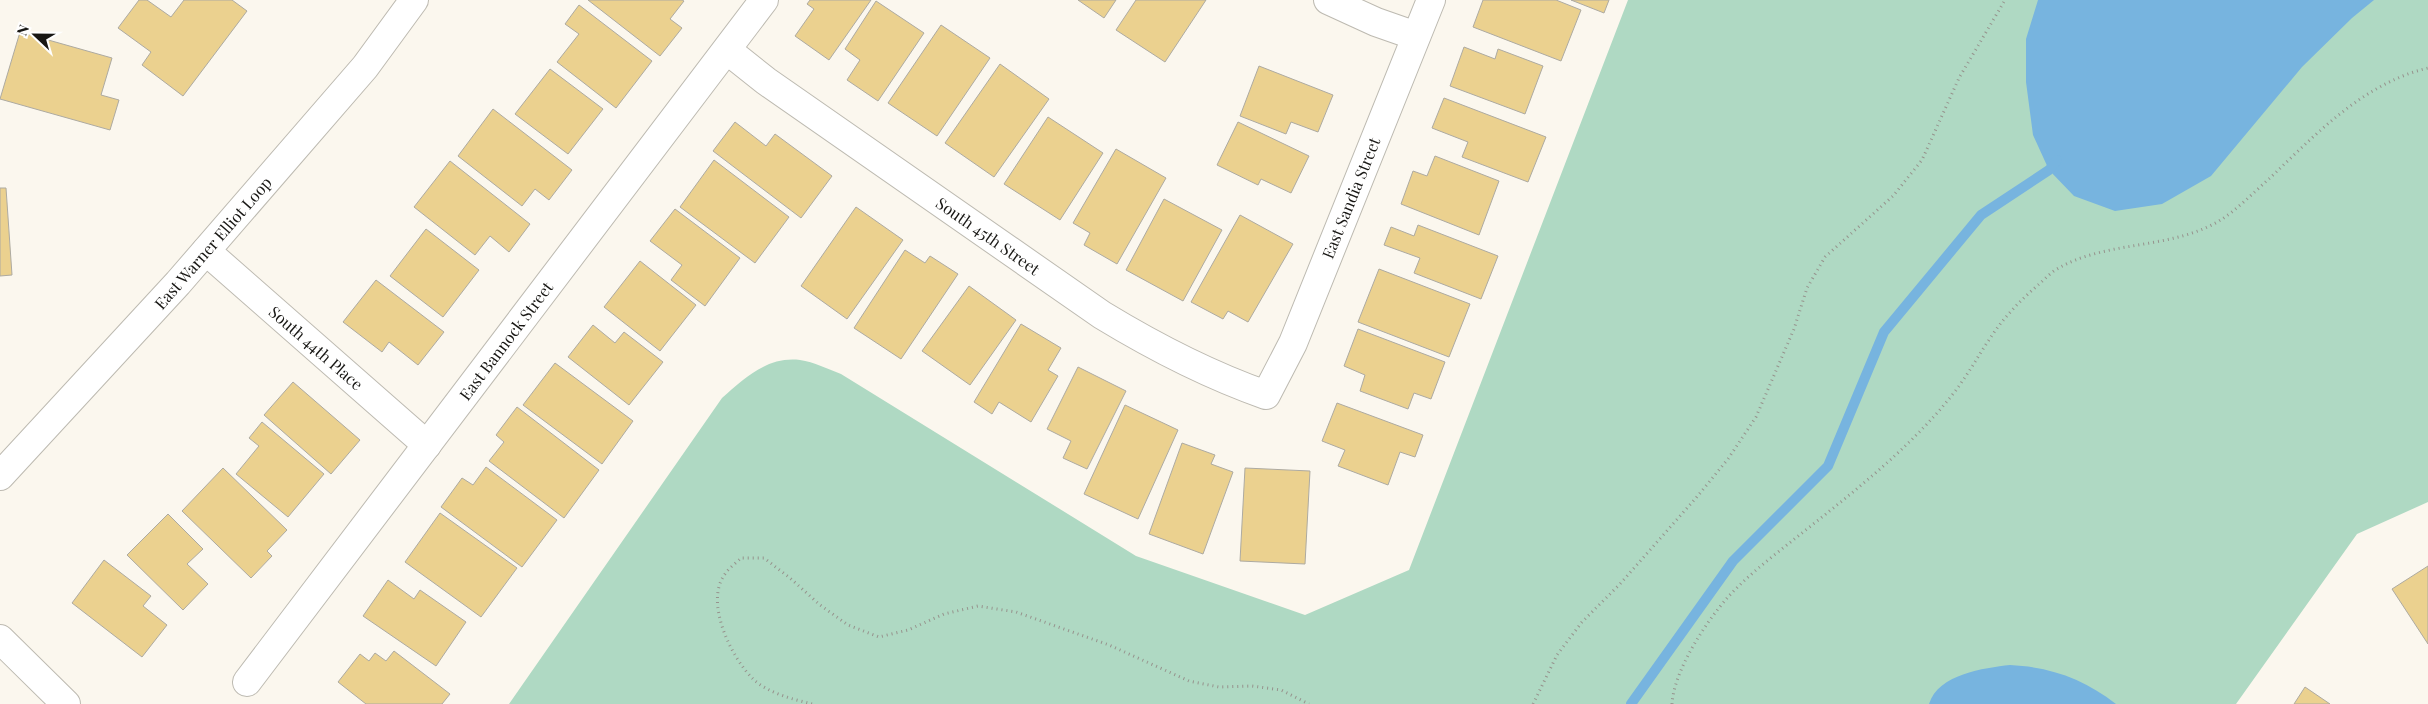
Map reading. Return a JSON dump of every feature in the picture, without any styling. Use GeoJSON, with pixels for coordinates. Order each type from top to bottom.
{"type":"FeatureCollection","features":[{"type":"Feature","properties":{"kind":"street","name":"East Warner Elliot Loop"},"geometry":{"type":"LineString","coordinates":[[0,476],[143,323],[206,251],[365,67],[414,0]]}},
{"type":"Feature","properties":{"kind":"street","name":"East Bannock Street"},"geometry":{"type":"LineString","coordinates":[[247,682],[764,0]]}},
{"type":"Feature","properties":{"kind":"street"},"geometry":{"type":"LineString","coordinates":[[1328,0],[1376,22],[1416,36]]}},
{"type":"Feature","properties":{"kind":"street","name":"East Sandia Street"},"geometry":{"type":"LineString","coordinates":[[1266,394],[1293,343],[1430,0]]}},
{"type":"Feature","properties":{"kind":"street","name":"South 45th Street"},"geometry":{"type":"LineString","coordinates":[[727,50],[774,87],[1102,315],[1135,335],[1242,387],[1266,394]]}},
{"type":"Feature","properties":{"kind":"street","name":"South 44th Place"},"geometry":{"type":"LineString","coordinates":[[206,251],[427,445]]}},
{"type":"Feature","properties":{"kind":"street"},"geometry":{"type":"LineString","coordinates":[[0,639],[66,704]]}},
{"type":"Feature","properties":{"kind":"path"},"geometry":{"type":"LineString","coordinates":[[1533,704],[1557,655],[1582,622],[1620,584],[1696,498],[1728,458],[1756,417],[1794,329],[1807,288],[1825,257],[1893,196],[1922,160],[1959,78],[2004,0]]}},
{"type":"Feature","properties":{"kind":"path"},"geometry":{"type":"LineString","coordinates":[[1672,704],[1672,694],[1704,627],[1729,595],[1766,562],[1866,482],[1924,427],[1952,394],[1994,333],[2022,300],[2056,269],[2094,253],[2180,236],[2219,221],[2255,192],[2326,124],[2366,94],[2414,72],[2428,68]]}},
{"type":"Feature","properties":{"kind":"path"},"geometry":{"type":"LineString","coordinates":[[812,704],[784,697],[754,680],[738,660],[723,631],[716,600],[724,575],[741,558],[764,558],[820,605],[848,625],[879,637],[908,630],[944,614],[978,606],[1016,612],[1109,645],[1188,682],[1220,687],[1252,686],[1281,690],[1309,704]]}},
{"type":"Feature","properties":{"kind":"green space"},"geometry":{"type":"Polygon","coordinates":[[[1628,0],[2428,0],[2428,502],[2357,534],[2236,704],[509,704],[722,398],[748,376],[777,361],[800,360],[810,362],[841,374],[1136,556],[1305,615],[1409,570],[1628,0]]]}},
{"type":"Feature","properties":{"kind":"water"},"geometry":{"type":"Polygon","coordinates":[[[2038,0],[2374,0],[2352,18],[2302,67],[2211,176],[2162,204],[2115,211],[2074,196],[2049,170],[2033,135],[2026,82],[2026,39],[2038,0]]]}},
{"type":"Feature","properties":{"kind":"water"},"geometry":{"type":"Polygon","coordinates":[[[2010,665],[2039,668],[2066,676],[2092,688],[2116,704],[1929,704],[1934,694],[1952,679],[1975,671],[2010,665]]]}},
{"type":"Feature","properties":{"kind":"building"},"geometry":{"type":"Polygon","coordinates":[[[139,0],[147,0],[171,17],[184,0],[232,0],[247,11],[183,96],[142,65],[151,52],[118,28],[139,0]]]}},
{"type":"Feature","properties":{"kind":"building"},"geometry":{"type":"Polygon","coordinates":[[[588,0],[682,0],[684,1],[670,19],[682,28],[660,56],[588,0]]]}},
{"type":"Feature","properties":{"kind":"building"},"geometry":{"type":"Polygon","coordinates":[[[810,0],[871,0],[829,60],[795,36],[814,9],[807,4],[810,0]]]}},
{"type":"Feature","properties":{"kind":"building"},"geometry":{"type":"Polygon","coordinates":[[[1078,0],[1116,0],[1104,18],[1078,0]]]}},
{"type":"Feature","properties":{"kind":"building"},"geometry":{"type":"Polygon","coordinates":[[[1136,0],[1206,0],[1165,62],[1116,30],[1136,0]]]}},
{"type":"Feature","properties":{"kind":"building"},"geometry":{"type":"Polygon","coordinates":[[[1483,0],[1556,0],[1581,10],[1561,61],[1473,27],[1483,0]]]}},
{"type":"Feature","properties":{"kind":"building"},"geometry":{"type":"Polygon","coordinates":[[[1571,0],[1609,0],[1604,13],[1571,0]]]}},
{"type":"Feature","properties":{"kind":"building"},"geometry":{"type":"Polygon","coordinates":[[[876,1],[924,33],[878,101],[847,80],[860,60],[845,49],[876,1]]]}},
{"type":"Feature","properties":{"kind":"building"},"geometry":{"type":"Polygon","coordinates":[[[579,5],[652,61],[616,108],[557,62],[579,34],[565,24],[579,5]]]}},
{"type":"Feature","properties":{"kind":"building"},"geometry":{"type":"Polygon","coordinates":[[[941,25],[990,58],[937,136],[888,103],[941,25]]]}},
{"type":"Feature","properties":{"kind":"building"},"geometry":{"type":"Polygon","coordinates":[[[20,32],[112,58],[101,95],[119,100],[110,130],[0,99],[20,32]]]}},
{"type":"Feature","properties":{"kind":"building"},"geometry":{"type":"Polygon","coordinates":[[[1464,47],[1495,59],[1498,49],[1543,66],[1525,114],[1450,86],[1464,47]]]}},
{"type":"Feature","properties":{"kind":"building"},"geometry":{"type":"Polygon","coordinates":[[[1000,64],[1049,99],[994,177],[945,143],[1000,64]]]}},
{"type":"Feature","properties":{"kind":"building"},"geometry":{"type":"Polygon","coordinates":[[[1259,66],[1333,95],[1318,132],[1291,122],[1286,134],[1240,116],[1259,66]]]}},
{"type":"Feature","properties":{"kind":"building"},"geometry":{"type":"Polygon","coordinates":[[[550,69],[603,109],[568,154],[515,114],[550,69]]]}},
{"type":"Feature","properties":{"kind":"building"},"geometry":{"type":"Polygon","coordinates":[[[1444,98],[1546,137],[1528,182],[1462,157],[1468,142],[1432,128],[1444,98]]]}},
{"type":"Feature","properties":{"kind":"building"},"geometry":{"type":"Polygon","coordinates":[[[493,109],[572,170],[549,200],[535,189],[522,206],[458,156],[493,109]]]}},
{"type":"Feature","properties":{"kind":"building"},"geometry":{"type":"Polygon","coordinates":[[[1048,117],[1103,153],[1060,220],[1004,184],[1048,117]]]}},
{"type":"Feature","properties":{"kind":"building"},"geometry":{"type":"Polygon","coordinates":[[[735,122],[766,146],[775,134],[832,176],[801,218],[713,151],[735,122]]]}},
{"type":"Feature","properties":{"kind":"building"},"geometry":{"type":"Polygon","coordinates":[[[1238,122],[1309,156],[1291,193],[1261,179],[1258,185],[1217,165],[1238,122]]]}},
{"type":"Feature","properties":{"kind":"building"},"geometry":{"type":"Polygon","coordinates":[[[1116,149],[1166,178],[1117,264],[1084,245],[1090,233],[1073,223],[1116,149]]]}},
{"type":"Feature","properties":{"kind":"building"},"geometry":{"type":"Polygon","coordinates":[[[1435,156],[1499,181],[1479,235],[1401,204],[1413,171],[1427,176],[1435,156]]]}},
{"type":"Feature","properties":{"kind":"building"},"geometry":{"type":"Polygon","coordinates":[[[714,160],[789,217],[755,263],[680,207],[714,160]]]}},
{"type":"Feature","properties":{"kind":"building"},"geometry":{"type":"Polygon","coordinates":[[[450,161],[530,224],[509,252],[490,236],[475,255],[414,207],[450,161]]]}},
{"type":"Feature","properties":{"kind":"building"},"geometry":{"type":"Polygon","coordinates":[[[0,188],[6,188],[12,275],[0,276],[0,188]]]}},
{"type":"Feature","properties":{"kind":"building"},"geometry":{"type":"Polygon","coordinates":[[[1164,199],[1222,230],[1183,301],[1126,270],[1164,199]]]}},
{"type":"Feature","properties":{"kind":"building"},"geometry":{"type":"Polygon","coordinates":[[[856,207],[903,240],[847,319],[801,286],[856,207]]]}},
{"type":"Feature","properties":{"kind":"building"},"geometry":{"type":"Polygon","coordinates":[[[675,209],[740,258],[705,306],[671,280],[682,265],[650,241],[675,209]]]}},
{"type":"Feature","properties":{"kind":"building"},"geometry":{"type":"Polygon","coordinates":[[[1240,215],[1293,244],[1248,322],[1228,311],[1223,319],[1191,302],[1240,215]]]}},
{"type":"Feature","properties":{"kind":"building"},"geometry":{"type":"Polygon","coordinates":[[[1418,225],[1498,256],[1481,299],[1414,273],[1420,258],[1384,245],[1391,227],[1414,236],[1418,225]]]}},
{"type":"Feature","properties":{"kind":"building"},"geometry":{"type":"Polygon","coordinates":[[[426,229],[479,270],[443,317],[390,276],[426,229]]]}},
{"type":"Feature","properties":{"kind":"building"},"geometry":{"type":"Polygon","coordinates":[[[905,250],[925,263],[930,256],[958,274],[901,359],[854,328],[905,250]]]}},
{"type":"Feature","properties":{"kind":"building"},"geometry":{"type":"Polygon","coordinates":[[[640,261],[696,305],[660,351],[604,307],[640,261]]]}},
{"type":"Feature","properties":{"kind":"building"},"geometry":{"type":"Polygon","coordinates":[[[1379,269],[1470,304],[1449,357],[1358,322],[1379,269]]]}},
{"type":"Feature","properties":{"kind":"building"},"geometry":{"type":"Polygon","coordinates":[[[376,280],[444,332],[418,365],[389,342],[382,352],[343,322],[376,280]]]}},
{"type":"Feature","properties":{"kind":"building"},"geometry":{"type":"Polygon","coordinates":[[[969,286],[1016,320],[970,385],[922,351],[969,286]]]}},
{"type":"Feature","properties":{"kind":"building"},"geometry":{"type":"Polygon","coordinates":[[[1021,324],[1061,348],[1048,370],[1058,376],[1031,422],[999,402],[992,414],[974,402],[1021,324]]]}},
{"type":"Feature","properties":{"kind":"building"},"geometry":{"type":"Polygon","coordinates":[[[593,325],[615,343],[624,332],[663,362],[629,405],[568,357],[593,325]]]}},
{"type":"Feature","properties":{"kind":"building"},"geometry":{"type":"Polygon","coordinates":[[[1358,329],[1445,362],[1431,399],[1414,393],[1408,409],[1360,391],[1365,375],[1344,366],[1358,329]]]}},
{"type":"Feature","properties":{"kind":"building"},"geometry":{"type":"Polygon","coordinates":[[[555,363],[633,421],[602,464],[523,405],[555,363]]]}},
{"type":"Feature","properties":{"kind":"building"},"geometry":{"type":"Polygon","coordinates":[[[1078,367],[1126,391],[1087,469],[1063,458],[1071,441],[1047,429],[1078,367]]]}},
{"type":"Feature","properties":{"kind":"building"},"geometry":{"type":"Polygon","coordinates":[[[293,382],[360,440],[331,474],[264,415],[293,382]]]}},
{"type":"Feature","properties":{"kind":"building"},"geometry":{"type":"Polygon","coordinates":[[[1337,403],[1423,435],[1415,457],[1400,452],[1388,485],[1338,466],[1345,450],[1322,441],[1337,403]]]}},
{"type":"Feature","properties":{"kind":"building"},"geometry":{"type":"Polygon","coordinates":[[[1125,405],[1178,430],[1138,519],[1084,494],[1125,405]]]}},
{"type":"Feature","properties":{"kind":"building"},"geometry":{"type":"Polygon","coordinates":[[[517,407],[599,470],[564,518],[489,461],[504,442],[496,435],[517,407]]]}},
{"type":"Feature","properties":{"kind":"building"},"geometry":{"type":"Polygon","coordinates":[[[262,422],[324,474],[288,517],[236,474],[259,446],[249,438],[262,422]]]}},
{"type":"Feature","properties":{"kind":"building"},"geometry":{"type":"Polygon","coordinates":[[[1182,443],[1215,455],[1211,464],[1233,472],[1203,554],[1149,534],[1182,443]]]}},
{"type":"Feature","properties":{"kind":"building"},"geometry":{"type":"Polygon","coordinates":[[[486,467],[557,520],[522,567],[441,507],[462,478],[473,485],[486,467]]]}},
{"type":"Feature","properties":{"kind":"building"},"geometry":{"type":"Polygon","coordinates":[[[223,468],[287,530],[267,551],[272,556],[251,578],[182,511],[223,468]]]}},
{"type":"Feature","properties":{"kind":"building"},"geometry":{"type":"Polygon","coordinates":[[[1245,468],[1310,471],[1305,564],[1240,561],[1245,468]]]}},
{"type":"Feature","properties":{"kind":"building"},"geometry":{"type":"Polygon","coordinates":[[[440,513],[517,568],[481,617],[405,562],[440,513]]]}},
{"type":"Feature","properties":{"kind":"building"},"geometry":{"type":"Polygon","coordinates":[[[168,514],[203,549],[187,564],[208,584],[183,610],[127,555],[168,514]]]}},
{"type":"Feature","properties":{"kind":"building"},"geometry":{"type":"Polygon","coordinates":[[[104,560],[151,596],[143,606],[167,625],[142,657],[72,603],[104,560]]]}},
{"type":"Feature","properties":{"kind":"building"},"geometry":{"type":"Polygon","coordinates":[[[2428,566],[2428,644],[2392,589],[2428,566]]]}},
{"type":"Feature","properties":{"kind":"building"},"geometry":{"type":"Polygon","coordinates":[[[388,580],[414,599],[420,590],[466,622],[436,666],[363,616],[388,580]]]}},
{"type":"Feature","properties":{"kind":"building"},"geometry":{"type":"Polygon","coordinates":[[[394,651],[450,694],[442,704],[366,704],[338,682],[360,654],[369,661],[375,653],[386,661],[394,651]]]}},
{"type":"Feature","properties":{"kind":"building"},"geometry":{"type":"Polygon","coordinates":[[[2305,687],[2330,704],[2294,704],[2305,687]]]}},
{"type":"Feature","properties":{"kind":"waterway"},"geometry":{"type":"LineString","coordinates":[[1631,704],[1733,561],[1828,466],[1884,332],[1981,215],[2049,170],[2057,160]]}}]}
